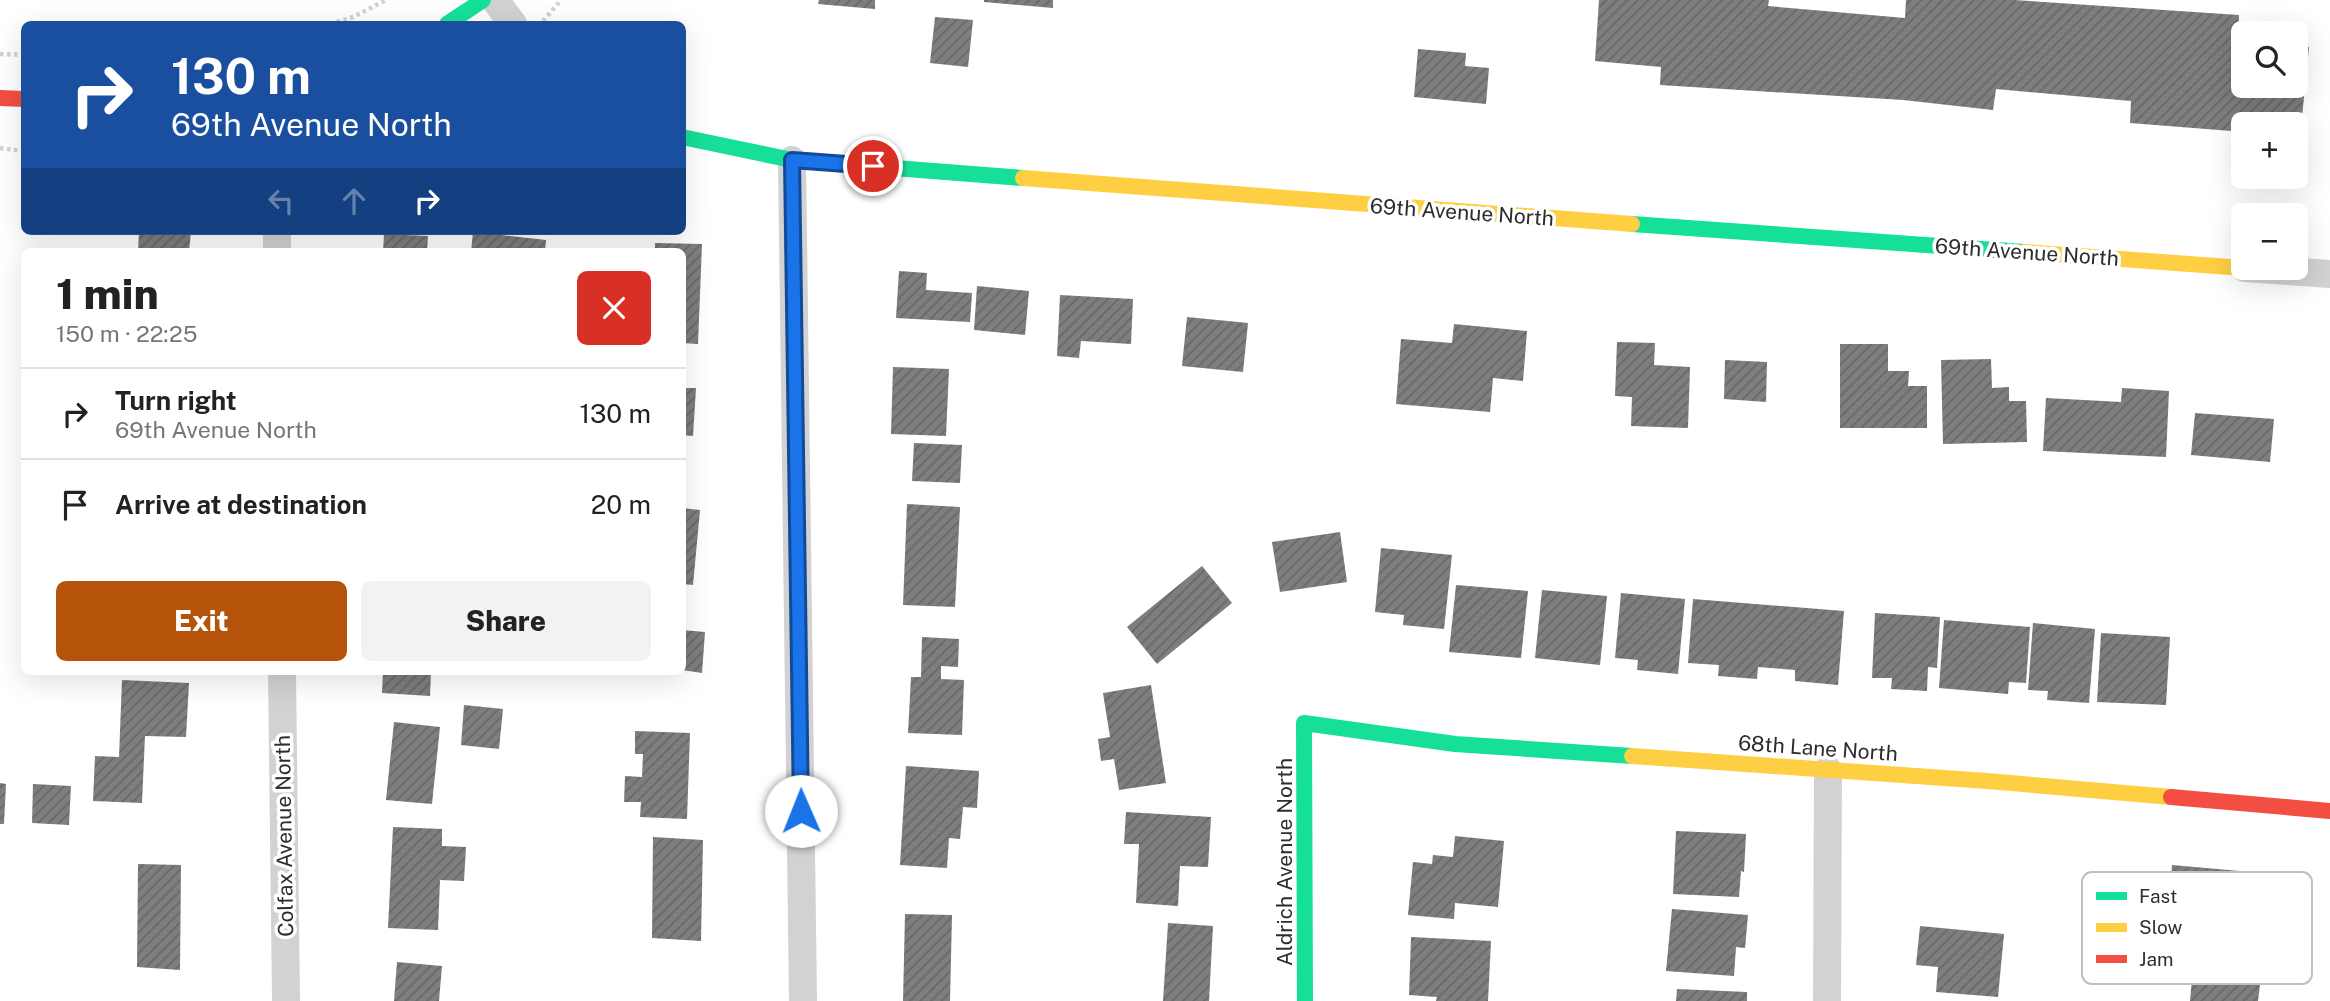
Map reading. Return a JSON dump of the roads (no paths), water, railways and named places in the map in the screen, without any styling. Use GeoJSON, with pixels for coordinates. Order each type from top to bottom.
{"type":"FeatureCollection","features":[{"type":"Feature","properties":{"kind":"street"},"geometry":{"type":"LineString","coordinates":[[452,21],[483,0]]}},
{"type":"Feature","properties":{"kind":"street"},"geometry":{"type":"LineString","coordinates":[[495,0],[511,21]]}},
{"type":"Feature","properties":{"kind":"street"},"geometry":{"type":"LineString","coordinates":[[0,98],[21,99]]}},
{"type":"Feature","properties":{"kind":"street","name":"69th Avenue North"},"geometry":{"type":"LineString","coordinates":[[686,138],[792,160],[2231,267]]}},
{"type":"Feature","properties":{"kind":"street"},"geometry":{"type":"LineString","coordinates":[[792,160],[803,1001]]}},
{"type":"Feature","properties":{"kind":"street","name":"69th Avenue North"},"geometry":{"type":"LineString","coordinates":[[2308,272],[2330,274]]}},
{"type":"Feature","properties":{"kind":"street","name":"Colfax Avenue North"},"geometry":{"type":"LineString","coordinates":[[282,675],[286,1001]]}},
{"type":"Feature","properties":{"kind":"street","name":"68th Lane North"},"geometry":{"type":"LineString","coordinates":[[1304,723],[1455,744],[1987,781],[2330,811]]}},
{"type":"Feature","properties":{"kind":"street","name":"Aldrich Avenue North"},"geometry":{"type":"LineString","coordinates":[[1304,723],[1305,1001]]}},
{"type":"Feature","properties":{"kind":"street"},"geometry":{"type":"LineString","coordinates":[[1827,1001],[1828,770]]}}]}
